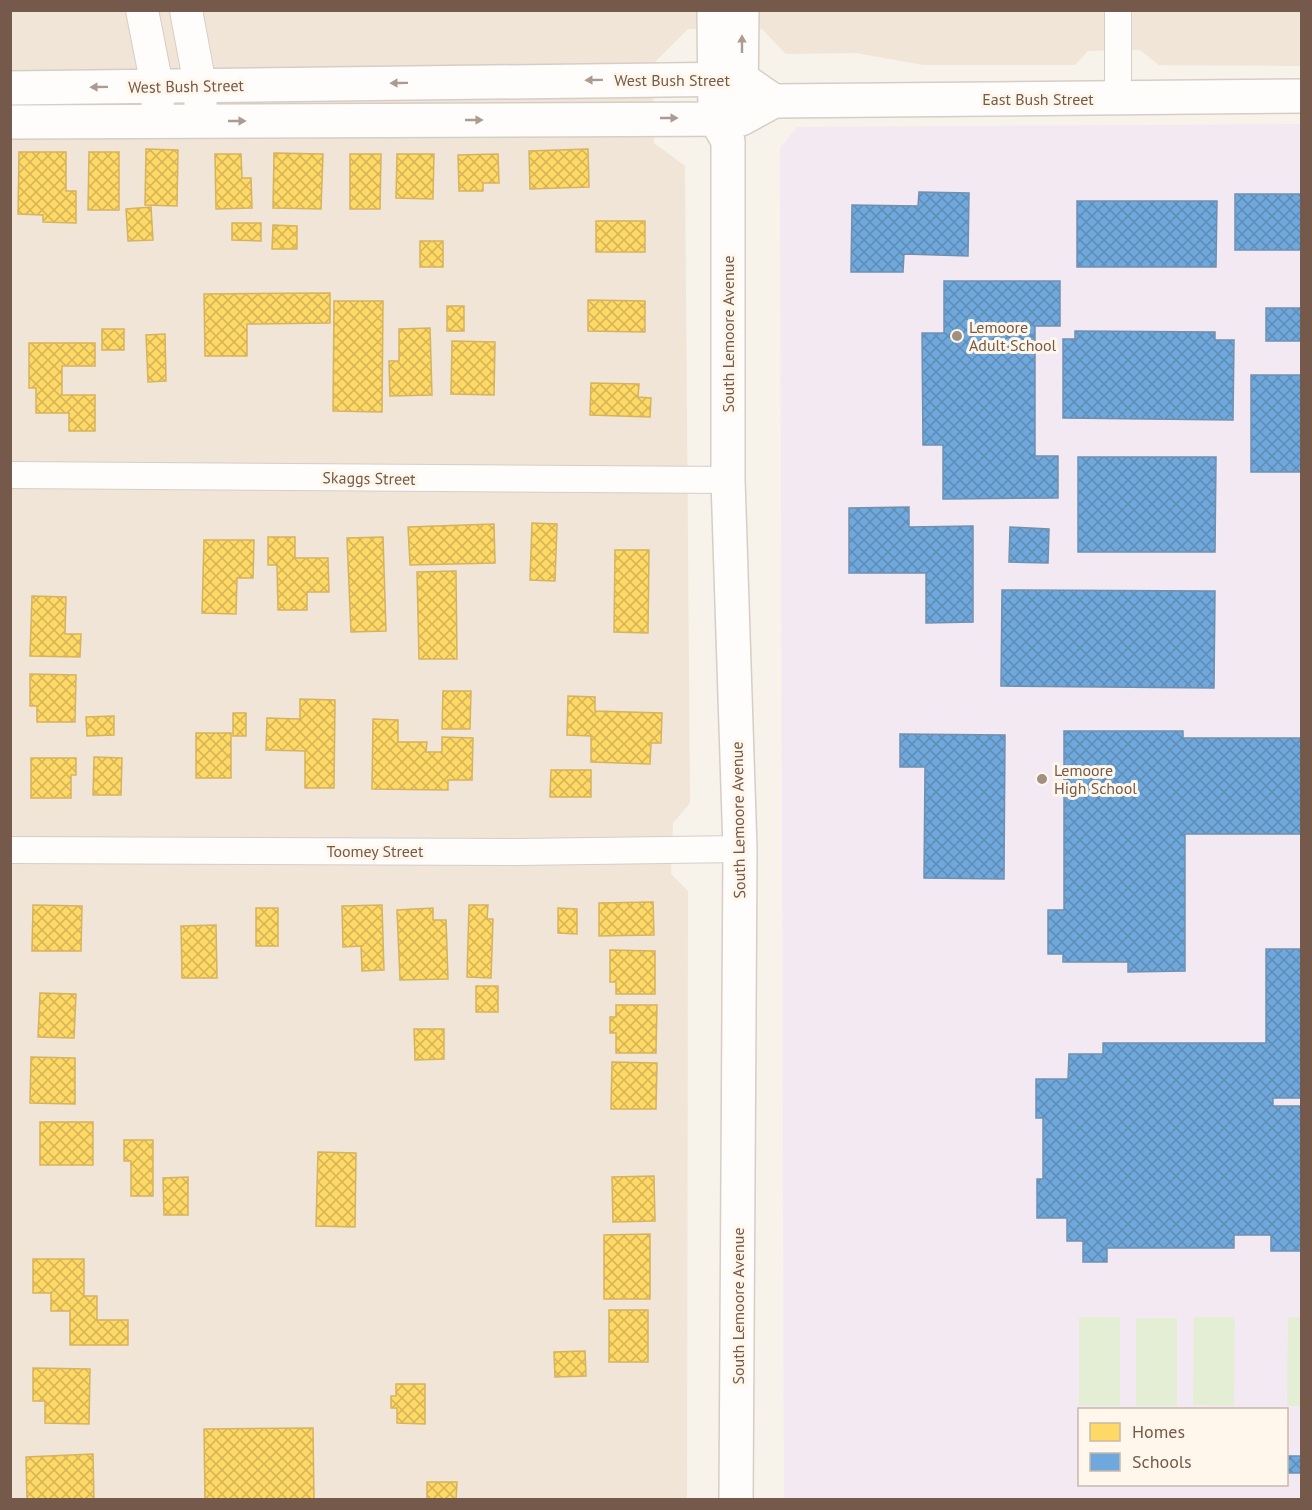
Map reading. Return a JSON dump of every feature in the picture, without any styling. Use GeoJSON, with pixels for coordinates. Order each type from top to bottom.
{"type":"FeatureCollection","features":[{"type":"Feature","properties":{"kind":"main road"},"geometry":{"type":"LineString","coordinates":[[714,10],[729,79]]}},
{"type":"Feature","properties":{"kind":"main road"},"geometry":{"type":"LineString","coordinates":[[729,79],[742,10]]}},
{"type":"Feature","properties":{"kind":"main road","name":"West Bush Street"},"geometry":{"type":"LineString","coordinates":[[10,88],[729,79],[774,100]]}},
{"type":"Feature","properties":{"kind":"main road","name":"South Lemoore Avenue"},"geometry":{"type":"LineString","coordinates":[[729,79],[728,480],[740,849],[736,1500]]}},
{"type":"Feature","properties":{"kind":"main road","name":"East Bush Street"},"geometry":{"type":"LineString","coordinates":[[774,100],[1302,96]]}},
{"type":"Feature","properties":{"kind":"main road","name":"West Bush Street"},"geometry":{"type":"LineString","coordinates":[[10,122],[158,120],[728,126],[774,100]]}},
{"type":"Feature","properties":{"kind":"street"},"geometry":{"type":"LineString","coordinates":[[142,10],[157,86],[158,120]]}},
{"type":"Feature","properties":{"kind":"street"},"geometry":{"type":"LineString","coordinates":[[186,10],[200,86],[201,122]]}},
{"type":"Feature","properties":{"kind":"street"},"geometry":{"type":"LineString","coordinates":[[1118,10],[1118,98]]}},
{"type":"Feature","properties":{"kind":"street","name":"Skaggs Street"},"geometry":{"type":"LineString","coordinates":[[10,475],[728,480]]}},
{"type":"Feature","properties":{"kind":"street","name":"Toomey Street"},"geometry":{"type":"LineString","coordinates":[[10,850],[530,852],[740,849]]}},
{"type":"Feature","properties":{"kind":"shaded area"},"geometry":{"type":"Polygon","coordinates":[[[10,11],[1301,11],[1301,66],[1159,65],[1140,50],[1088,51],[1075,65],[924,65],[856,53],[786,54],[762,29],[688,29],[652,65],[654,143],[685,166],[690,803],[673,823],[671,874],[688,891],[687,1499],[11,1499],[10,11]]]}},
{"type":"Feature","properties":{"kind":"shaded area","name":"Lemoore High School"},"geometry":{"type":"Polygon","coordinates":[[[1301,124],[1301,1499],[784,1499],[780,148],[797,127],[1301,124]]]}},
{"type":"Feature","properties":{"kind":"green space"},"geometry":{"type":"Polygon","coordinates":[[[1079,1317],[1120,1317],[1120,1406],[1079,1406],[1079,1317]]]}},
{"type":"Feature","properties":{"kind":"green space"},"geometry":{"type":"Polygon","coordinates":[[[1194,1317],[1235,1317],[1234,1406],[1193,1405],[1194,1317]]]}},
{"type":"Feature","properties":{"kind":"green space"},"geometry":{"type":"Polygon","coordinates":[[[1288,1317],[1301,1317],[1301,1406],[1287,1406],[1288,1317]]]}},
{"type":"Feature","properties":{"kind":"green space"},"geometry":{"type":"Polygon","coordinates":[[[1136,1318],[1177,1318],[1177,1406],[1136,1406],[1136,1318]]]}},
{"type":"Feature","properties":{"kind":"building: Homes"},"geometry":{"type":"Polygon","coordinates":[[[146,149],[178,150],[177,206],[145,205],[146,149]]]}},
{"type":"Feature","properties":{"kind":"building: Homes"},"geometry":{"type":"Polygon","coordinates":[[[588,149],[589,187],[530,189],[529,151],[588,149]]]}},
{"type":"Feature","properties":{"kind":"building: Homes"},"geometry":{"type":"Polygon","coordinates":[[[19,152],[66,152],[66,191],[76,191],[76,223],[43,222],[43,215],[18,214],[19,152]]]}},
{"type":"Feature","properties":{"kind":"building: Homes"},"geometry":{"type":"Polygon","coordinates":[[[89,152],[119,152],[119,210],[88,210],[89,152]]]}},
{"type":"Feature","properties":{"kind":"building: Homes"},"geometry":{"type":"Polygon","coordinates":[[[274,153],[323,154],[321,209],[273,208],[274,153]]]}},
{"type":"Feature","properties":{"kind":"building: Homes"},"geometry":{"type":"Polygon","coordinates":[[[215,154],[241,154],[242,178],[251,178],[252,208],[216,209],[215,154]]]}},
{"type":"Feature","properties":{"kind":"building: Homes"},"geometry":{"type":"Polygon","coordinates":[[[350,154],[381,154],[380,209],[350,209],[350,154]]]}},
{"type":"Feature","properties":{"kind":"building: Homes"},"geometry":{"type":"Polygon","coordinates":[[[397,154],[434,154],[433,199],[396,198],[397,154]]]}},
{"type":"Feature","properties":{"kind":"building: Homes"},"geometry":{"type":"Polygon","coordinates":[[[498,154],[499,183],[483,183],[483,191],[459,191],[458,155],[498,154]]]}},
{"type":"Feature","properties":{"kind":"building: Homes"},"geometry":{"type":"Polygon","coordinates":[[[151,207],[153,240],[128,241],[126,209],[151,207]]]}},
{"type":"Feature","properties":{"kind":"building: Homes"},"geometry":{"type":"Polygon","coordinates":[[[596,221],[645,221],[645,252],[596,252],[596,221]]]}},
{"type":"Feature","properties":{"kind":"building: Homes"},"geometry":{"type":"Polygon","coordinates":[[[232,223],[261,223],[261,241],[232,240],[232,223]]]}},
{"type":"Feature","properties":{"kind":"building: Homes"},"geometry":{"type":"Polygon","coordinates":[[[273,225],[297,226],[297,249],[272,249],[273,225]]]}},
{"type":"Feature","properties":{"kind":"building: Homes"},"geometry":{"type":"Polygon","coordinates":[[[420,241],[443,241],[443,267],[420,267],[420,241]]]}},
{"type":"Feature","properties":{"kind":"building: Homes"},"geometry":{"type":"Polygon","coordinates":[[[330,293],[330,323],[247,324],[247,356],[205,356],[204,294],[330,293]]]}},
{"type":"Feature","properties":{"kind":"building: Homes"},"geometry":{"type":"Polygon","coordinates":[[[588,300],[645,301],[645,332],[588,331],[588,300]]]}},
{"type":"Feature","properties":{"kind":"building: Homes"},"geometry":{"type":"Polygon","coordinates":[[[334,301],[383,301],[382,412],[333,411],[334,301]]]}},
{"type":"Feature","properties":{"kind":"building: Homes"},"geometry":{"type":"Polygon","coordinates":[[[447,306],[464,306],[464,331],[447,331],[447,306]]]}},
{"type":"Feature","properties":{"kind":"building: Homes"},"geometry":{"type":"Polygon","coordinates":[[[430,328],[432,395],[390,396],[389,361],[399,361],[399,329],[430,328]]]}},
{"type":"Feature","properties":{"kind":"building: Homes"},"geometry":{"type":"Polygon","coordinates":[[[102,329],[124,329],[124,350],[102,350],[102,329]]]}},
{"type":"Feature","properties":{"kind":"building: Homes"},"geometry":{"type":"Polygon","coordinates":[[[165,334],[166,381],[148,382],[146,335],[165,334]]]}},
{"type":"Feature","properties":{"kind":"building: Homes"},"geometry":{"type":"Polygon","coordinates":[[[452,341],[495,342],[494,395],[451,394],[452,341]]]}},
{"type":"Feature","properties":{"kind":"building: Homes"},"geometry":{"type":"Polygon","coordinates":[[[29,343],[95,343],[95,366],[62,366],[62,395],[95,395],[95,431],[69,431],[69,413],[36,413],[36,388],[29,388],[29,343]]]}},
{"type":"Feature","properties":{"kind":"building: Homes"},"geometry":{"type":"Polygon","coordinates":[[[591,383],[639,384],[638,397],[651,398],[650,417],[590,415],[591,383]]]}},
{"type":"Feature","properties":{"kind":"building: Homes"},"geometry":{"type":"Polygon","coordinates":[[[532,523],[557,524],[555,581],[530,580],[532,523]]]}},
{"type":"Feature","properties":{"kind":"building: Homes"},"geometry":{"type":"Polygon","coordinates":[[[494,524],[495,563],[410,565],[408,527],[494,524]]]}},
{"type":"Feature","properties":{"kind":"building: Homes"},"geometry":{"type":"Polygon","coordinates":[[[268,537],[295,537],[295,558],[328,558],[329,592],[307,592],[307,610],[278,610],[277,565],[268,565],[268,537]]]}},
{"type":"Feature","properties":{"kind":"building: Homes"},"geometry":{"type":"Polygon","coordinates":[[[383,537],[386,631],[351,632],[347,538],[383,537]]]}},
{"type":"Feature","properties":{"kind":"building: Homes"},"geometry":{"type":"Polygon","coordinates":[[[204,540],[254,540],[253,578],[237,578],[236,614],[202,613],[204,540]]]}},
{"type":"Feature","properties":{"kind":"building: Homes"},"geometry":{"type":"Polygon","coordinates":[[[615,550],[649,550],[648,633],[614,632],[615,550]]]}},
{"type":"Feature","properties":{"kind":"building: Homes"},"geometry":{"type":"Polygon","coordinates":[[[456,571],[457,659],[419,659],[417,572],[456,571]]]}},
{"type":"Feature","properties":{"kind":"building: Homes"},"geometry":{"type":"Polygon","coordinates":[[[32,596],[66,597],[65,634],[81,634],[80,657],[30,656],[32,596]]]}},
{"type":"Feature","properties":{"kind":"building: Homes"},"geometry":{"type":"Polygon","coordinates":[[[30,674],[76,675],[75,722],[37,722],[37,706],[30,706],[30,674]]]}},
{"type":"Feature","properties":{"kind":"building: Homes"},"geometry":{"type":"Polygon","coordinates":[[[443,691],[471,691],[470,729],[442,729],[443,691]]]}},
{"type":"Feature","properties":{"kind":"building: Homes"},"geometry":{"type":"Polygon","coordinates":[[[568,696],[595,697],[595,711],[662,713],[661,743],[651,743],[650,764],[591,762],[591,736],[567,735],[568,696]]]}},
{"type":"Feature","properties":{"kind":"building: Homes"},"geometry":{"type":"Polygon","coordinates":[[[300,699],[335,700],[334,788],[305,788],[305,751],[266,750],[267,718],[300,719],[300,699]]]}},
{"type":"Feature","properties":{"kind":"building: Homes"},"geometry":{"type":"Polygon","coordinates":[[[233,713],[246,713],[246,736],[233,736],[233,713]]]}},
{"type":"Feature","properties":{"kind":"building: Homes"},"geometry":{"type":"Polygon","coordinates":[[[114,716],[114,735],[87,736],[86,717],[114,716]]]}},
{"type":"Feature","properties":{"kind":"building: Homes"},"geometry":{"type":"Polygon","coordinates":[[[373,719],[398,720],[398,742],[427,742],[426,752],[442,752],[442,737],[473,738],[472,780],[448,780],[448,790],[372,789],[373,719]]]}},
{"type":"Feature","properties":{"kind":"building: Homes"},"geometry":{"type":"Polygon","coordinates":[[[196,733],[231,733],[231,778],[196,778],[196,733]]]}},
{"type":"Feature","properties":{"kind":"building: Homes"},"geometry":{"type":"Polygon","coordinates":[[[94,757],[122,758],[121,795],[93,795],[94,757]]]}},
{"type":"Feature","properties":{"kind":"building: Homes"},"geometry":{"type":"Polygon","coordinates":[[[31,758],[76,758],[76,775],[71,775],[71,798],[31,798],[31,758]]]}},
{"type":"Feature","properties":{"kind":"building: Homes"},"geometry":{"type":"Polygon","coordinates":[[[551,770],[591,770],[591,797],[550,797],[551,770]]]}},
{"type":"Feature","properties":{"kind":"building: Homes"},"geometry":{"type":"Polygon","coordinates":[[[653,902],[654,935],[599,936],[599,903],[653,902]]]}},
{"type":"Feature","properties":{"kind":"building: Homes"},"geometry":{"type":"Polygon","coordinates":[[[33,905],[82,906],[81,951],[32,951],[33,905]]]}},
{"type":"Feature","properties":{"kind":"building: Homes"},"geometry":{"type":"Polygon","coordinates":[[[382,905],[384,970],[362,971],[361,946],[343,947],[342,906],[382,905]]]}},
{"type":"Feature","properties":{"kind":"building: Homes"},"geometry":{"type":"Polygon","coordinates":[[[469,905],[488,905],[487,919],[493,919],[491,978],[467,977],[469,905]]]}},
{"type":"Feature","properties":{"kind":"building: Homes"},"geometry":{"type":"Polygon","coordinates":[[[256,908],[278,908],[278,946],[256,946],[256,908]]]}},
{"type":"Feature","properties":{"kind":"building: Homes"},"geometry":{"type":"Polygon","coordinates":[[[433,908],[433,920],[446,920],[448,979],[400,980],[397,910],[433,908]]]}},
{"type":"Feature","properties":{"kind":"building: Homes"},"geometry":{"type":"Polygon","coordinates":[[[558,908],[577,909],[577,934],[558,933],[558,908]]]}},
{"type":"Feature","properties":{"kind":"building: Homes"},"geometry":{"type":"Polygon","coordinates":[[[216,925],[217,978],[182,978],[181,926],[216,925]]]}},
{"type":"Feature","properties":{"kind":"building: Homes"},"geometry":{"type":"Polygon","coordinates":[[[610,950],[655,951],[655,994],[616,994],[616,982],[610,982],[610,950]]]}},
{"type":"Feature","properties":{"kind":"building: Homes"},"geometry":{"type":"Polygon","coordinates":[[[476,986],[498,986],[498,1012],[476,1012],[476,986]]]}},
{"type":"Feature","properties":{"kind":"building: Homes"},"geometry":{"type":"Polygon","coordinates":[[[40,993],[76,994],[74,1038],[38,1037],[40,993]]]}},
{"type":"Feature","properties":{"kind":"building: Homes"},"geometry":{"type":"Polygon","coordinates":[[[616,1005],[657,1005],[656,1053],[616,1053],[616,1033],[610,1033],[610,1017],[616,1017],[616,1005]]]}},
{"type":"Feature","properties":{"kind":"building: Homes"},"geometry":{"type":"Polygon","coordinates":[[[414,1029],[444,1029],[444,1059],[415,1060],[414,1029]]]}},
{"type":"Feature","properties":{"kind":"building: Homes"},"geometry":{"type":"Polygon","coordinates":[[[31,1057],[75,1058],[75,1104],[30,1103],[31,1057]]]}},
{"type":"Feature","properties":{"kind":"building: Homes"},"geometry":{"type":"Polygon","coordinates":[[[612,1062],[657,1063],[656,1109],[611,1109],[612,1062]]]}},
{"type":"Feature","properties":{"kind":"building: Homes"},"geometry":{"type":"Polygon","coordinates":[[[40,1122],[93,1122],[93,1165],[40,1165],[40,1122]]]}},
{"type":"Feature","properties":{"kind":"building: Homes"},"geometry":{"type":"Polygon","coordinates":[[[124,1140],[153,1140],[153,1196],[131,1196],[131,1161],[124,1161],[124,1140]]]}},
{"type":"Feature","properties":{"kind":"building: Homes"},"geometry":{"type":"Polygon","coordinates":[[[318,1152],[356,1153],[355,1227],[316,1226],[318,1152]]]}},
{"type":"Feature","properties":{"kind":"building: Homes"},"geometry":{"type":"Polygon","coordinates":[[[654,1176],[655,1221],[613,1222],[612,1177],[654,1176]]]}},
{"type":"Feature","properties":{"kind":"building: Homes"},"geometry":{"type":"Polygon","coordinates":[[[188,1177],[188,1215],[164,1215],[163,1178],[188,1177]]]}},
{"type":"Feature","properties":{"kind":"building: Homes"},"geometry":{"type":"Polygon","coordinates":[[[650,1234],[650,1299],[604,1299],[604,1235],[650,1234]]]}},
{"type":"Feature","properties":{"kind":"building: Homes"},"geometry":{"type":"Polygon","coordinates":[[[33,1259],[84,1259],[84,1296],[97,1296],[97,1320],[128,1320],[128,1345],[70,1345],[70,1311],[51,1311],[51,1293],[33,1293],[33,1259]]]}},
{"type":"Feature","properties":{"kind":"building: Homes"},"geometry":{"type":"Polygon","coordinates":[[[609,1310],[648,1310],[648,1362],[609,1362],[609,1310]]]}},
{"type":"Feature","properties":{"kind":"building: Homes"},"geometry":{"type":"Polygon","coordinates":[[[585,1351],[586,1376],[555,1377],[554,1352],[585,1351]]]}},
{"type":"Feature","properties":{"kind":"building: Homes"},"geometry":{"type":"Polygon","coordinates":[[[33,1368],[90,1369],[89,1424],[45,1423],[45,1401],[33,1401],[33,1368]]]}},
{"type":"Feature","properties":{"kind":"building: Homes"},"geometry":{"type":"Polygon","coordinates":[[[396,1384],[425,1384],[425,1424],[397,1423],[397,1408],[391,1408],[391,1396],[396,1396],[396,1384]]]}},
{"type":"Feature","properties":{"kind":"building: Homes"},"geometry":{"type":"Polygon","coordinates":[[[313,1428],[314,1500],[205,1500],[204,1429],[313,1428]]]}},
{"type":"Feature","properties":{"kind":"building: Homes"},"geometry":{"type":"Polygon","coordinates":[[[93,1454],[94,1500],[27,1500],[26,1457],[93,1454]]]}},
{"type":"Feature","properties":{"kind":"building: Homes"},"geometry":{"type":"Polygon","coordinates":[[[427,1482],[457,1482],[456,1500],[427,1500],[427,1482]]]}},
{"type":"Feature","properties":{"kind":"building: Schools"},"geometry":{"type":"Polygon","coordinates":[[[919,192],[969,193],[968,256],[904,254],[903,272],[851,272],[852,205],[918,206],[919,192]]]}},
{"type":"Feature","properties":{"kind":"building: Schools"},"geometry":{"type":"Polygon","coordinates":[[[1235,194],[1302,194],[1302,250],[1235,250],[1235,194]]]}},
{"type":"Feature","properties":{"kind":"building: Schools"},"geometry":{"type":"Polygon","coordinates":[[[1077,201],[1217,201],[1216,267],[1077,267],[1077,201]]]}},
{"type":"Feature","properties":{"kind":"building: Schools"},"geometry":{"type":"Polygon","coordinates":[[[944,281],[1060,281],[1060,326],[1035,326],[1035,456],[1058,456],[1058,498],[943,499],[943,445],[923,445],[922,333],[944,333],[944,281]]]}},
{"type":"Feature","properties":{"kind":"building: Schools"},"geometry":{"type":"Polygon","coordinates":[[[1266,308],[1302,308],[1302,341],[1266,341],[1266,308]]]}},
{"type":"Feature","properties":{"kind":"building: Schools"},"geometry":{"type":"Polygon","coordinates":[[[1075,331],[1215,332],[1215,340],[1234,340],[1233,420],[1063,418],[1063,339],[1075,339],[1075,331]]]}},
{"type":"Feature","properties":{"kind":"building: Schools"},"geometry":{"type":"Polygon","coordinates":[[[1251,375],[1302,375],[1302,472],[1251,472],[1251,375]]]}},
{"type":"Feature","properties":{"kind":"building: Schools"},"geometry":{"type":"Polygon","coordinates":[[[1078,457],[1216,457],[1215,552],[1078,552],[1078,457]]]}},
{"type":"Feature","properties":{"kind":"building: Schools"},"geometry":{"type":"Polygon","coordinates":[[[909,507],[909,527],[973,526],[973,622],[926,623],[926,573],[849,573],[849,508],[909,507]]]}},
{"type":"Feature","properties":{"kind":"building: Schools"},"geometry":{"type":"Polygon","coordinates":[[[1010,527],[1049,529],[1048,563],[1009,562],[1010,527]]]}},
{"type":"Feature","properties":{"kind":"building: Schools"},"geometry":{"type":"Polygon","coordinates":[[[1002,590],[1215,591],[1214,688],[1001,686],[1002,590]]]}},
{"type":"Feature","properties":{"kind":"building: Schools"},"geometry":{"type":"Polygon","coordinates":[[[1064,731],[1183,731],[1183,738],[1302,738],[1302,834],[1185,834],[1185,971],[1128,972],[1128,962],[1063,962],[1063,954],[1048,954],[1048,910],[1064,910],[1064,731]]]}},
{"type":"Feature","properties":{"kind":"building: Schools"},"geometry":{"type":"Polygon","coordinates":[[[900,734],[1005,735],[1004,879],[924,878],[925,767],[900,767],[900,734]]]}},
{"type":"Feature","properties":{"kind":"building: Schools"},"geometry":{"type":"Polygon","coordinates":[[[1266,949],[1302,949],[1302,1098],[1273,1098],[1273,1106],[1302,1106],[1302,1251],[1271,1251],[1271,1235],[1234,1235],[1234,1248],[1107,1248],[1107,1262],[1083,1262],[1083,1241],[1067,1241],[1067,1218],[1037,1218],[1037,1179],[1043,1179],[1043,1118],[1036,1118],[1036,1079],[1068,1079],[1069,1054],[1103,1054],[1103,1043],[1266,1043],[1266,949]]]}},
{"type":"Feature","properties":{"kind":"building: Schools"},"geometry":{"type":"Polygon","coordinates":[[[1288,1456],[1302,1456],[1302,1473],[1288,1473],[1288,1456]]]}},
{"type":"Feature","properties":{"kind":"place","name":"Lemoore Adult School"},"geometry":{"type":"Point","coordinates":[957,336]}},
{"type":"Feature","properties":{"kind":"place","name":"Lemoore High School"},"geometry":{"type":"Point","coordinates":[1042,779]}}]}
